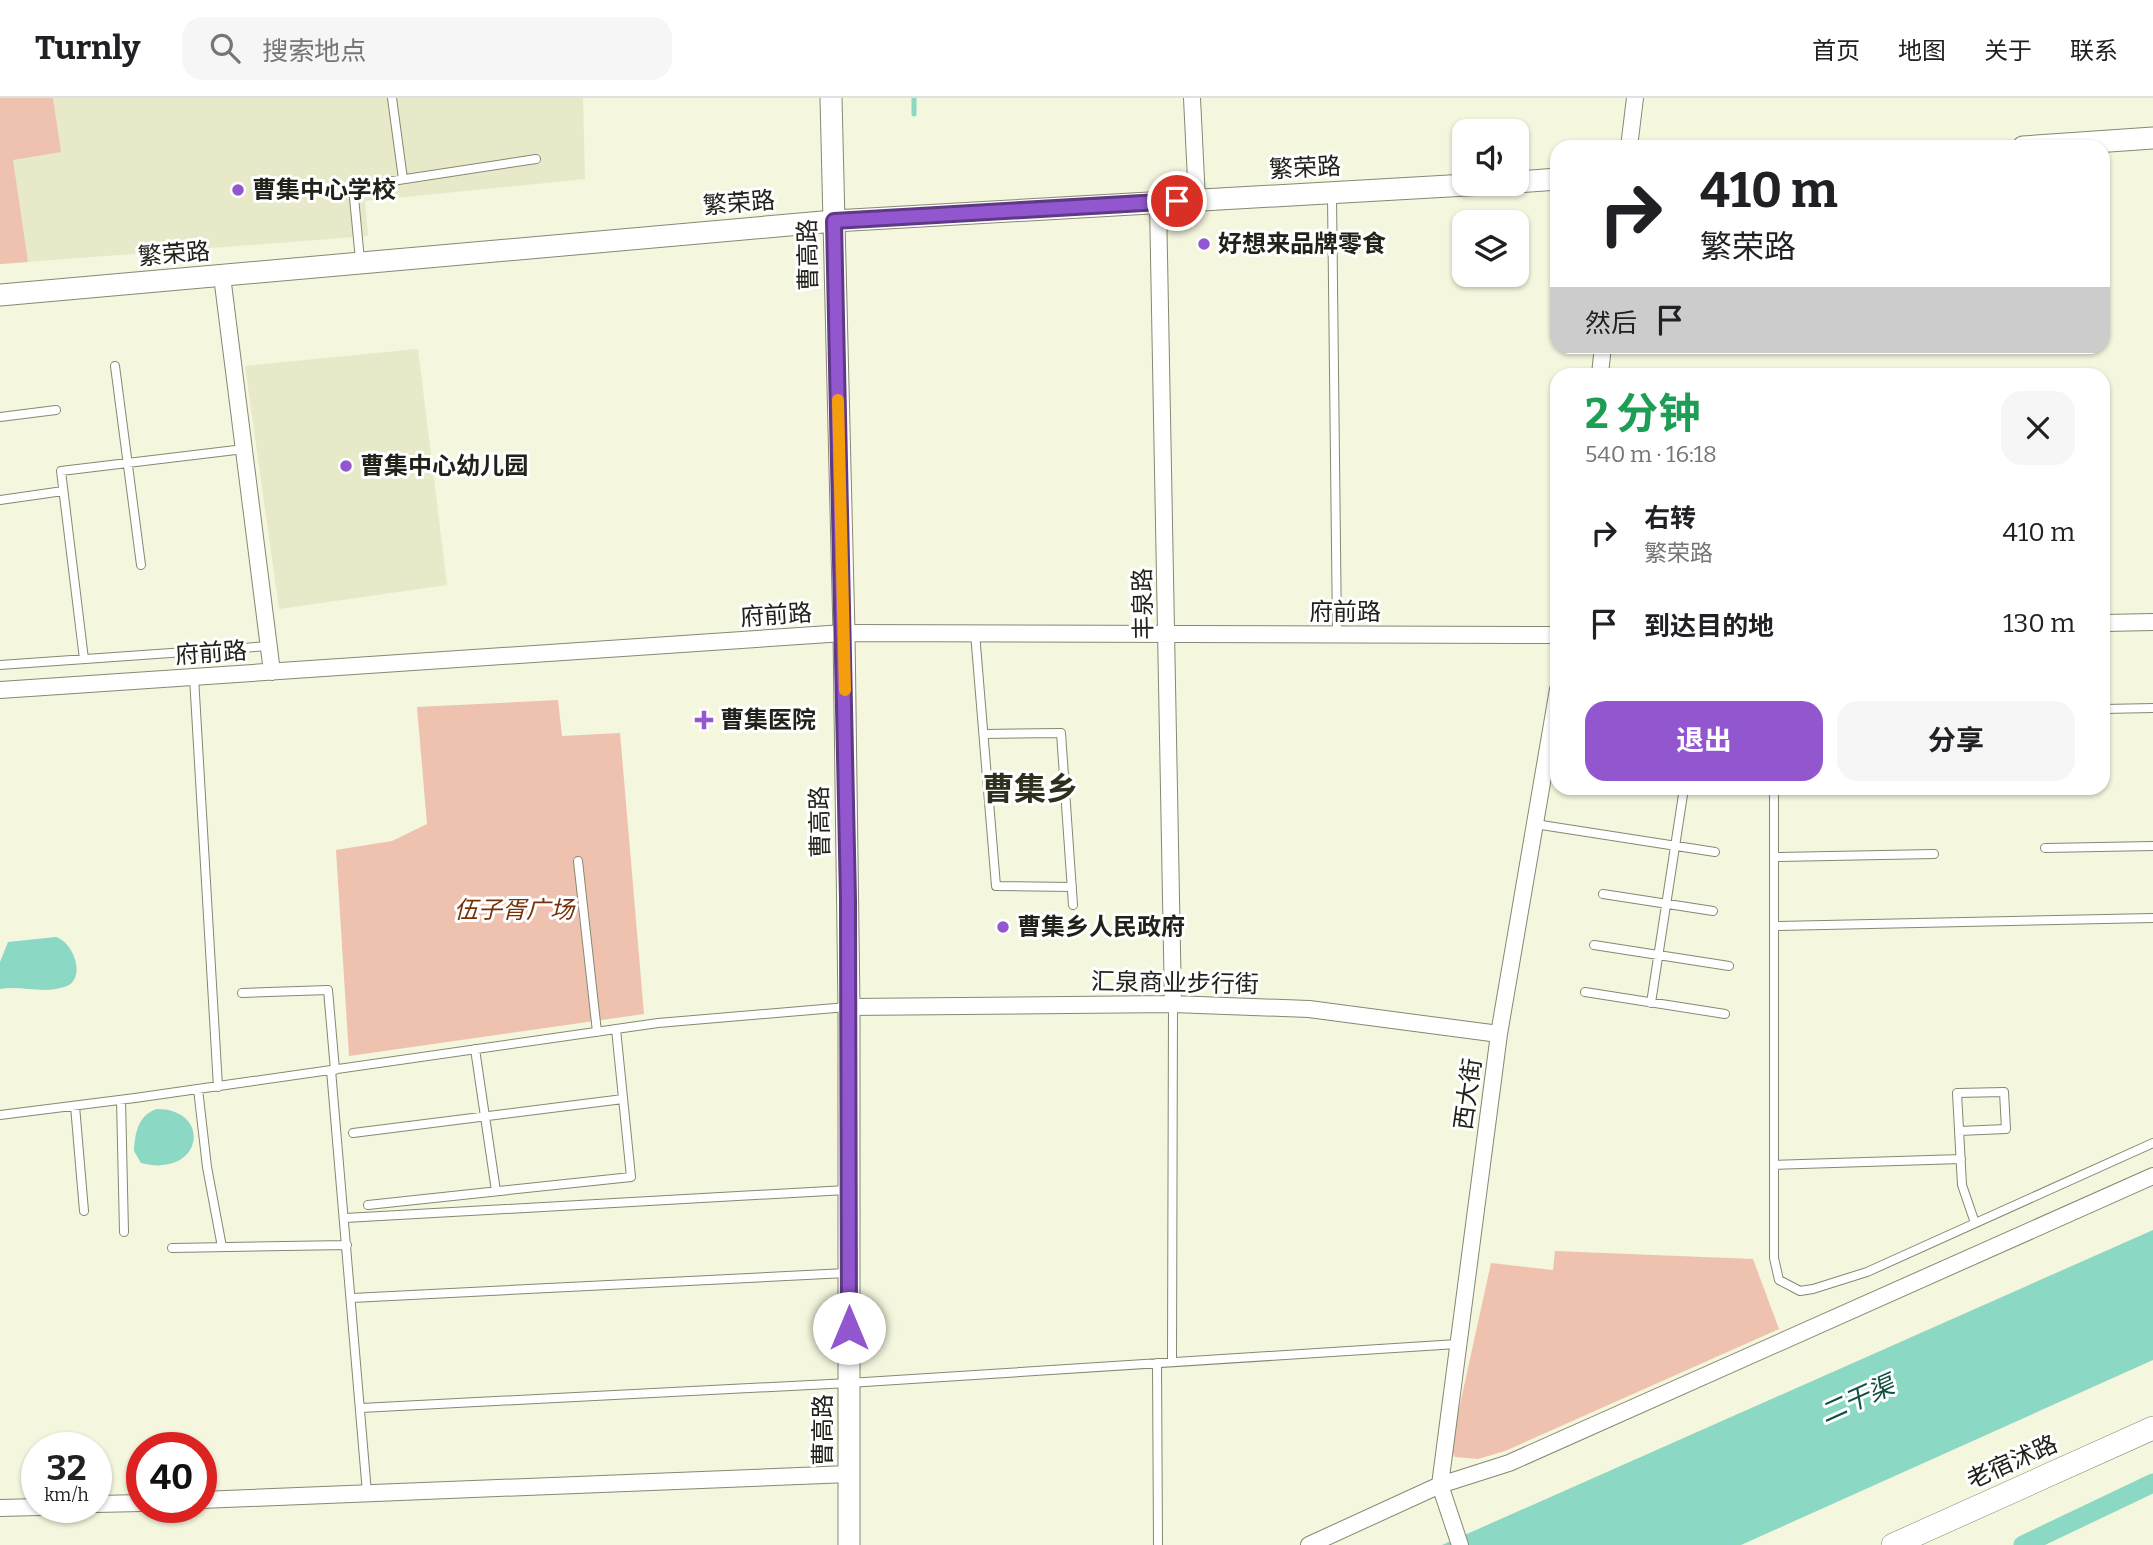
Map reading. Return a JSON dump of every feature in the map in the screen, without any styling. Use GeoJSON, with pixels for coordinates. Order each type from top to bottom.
{"type":"FeatureCollection","features":[{"type":"Feature","properties":{"kind":"main road","name":"老宿沭路"},"geometry":{"type":"LineString","coordinates":[[1895,1544],[2153,1428]]}},
{"type":"Feature","properties":{"kind":"street","name":"曹高路"},"geometry":{"type":"LineString","coordinates":[[831,98],[844,634],[849,1007],[849,1545]]}},
{"type":"Feature","properties":{"kind":"street"},"geometry":{"type":"LineString","coordinates":[[1192,98],[1197,200]]}},
{"type":"Feature","properties":{"kind":"street"},"geometry":{"type":"LineString","coordinates":[[1630,140],[1635,98]]}},
{"type":"Feature","properties":{"kind":"street"},"geometry":{"type":"LineString","coordinates":[[2110,141],[2153,138]]}},
{"type":"Feature","properties":{"kind":"street"},"geometry":{"type":"LineString","coordinates":[[1529,181],[1550,180]]}},
{"type":"Feature","properties":{"kind":"street","name":"繁荣路"},"geometry":{"type":"LineString","coordinates":[[0,295],[834,221],[1452,186]]}},
{"type":"Feature","properties":{"kind":"street","name":"丰泉路"},"geometry":{"type":"LineString","coordinates":[[1158,203],[1173,1004]]}},
{"type":"Feature","properties":{"kind":"street"},"geometry":{"type":"LineString","coordinates":[[222,276],[272,671]]}},
{"type":"Feature","properties":{"kind":"street"},"geometry":{"type":"LineString","coordinates":[[2110,623],[2153,622]]}},
{"type":"Feature","properties":{"kind":"street","name":"府前路"},"geometry":{"type":"LineString","coordinates":[[0,690],[844,634],[1550,635]]}},
{"type":"Feature","properties":{"kind":"street","name":"西大街"},"geometry":{"type":"LineString","coordinates":[[1460,1545],[1440,1485],[1499,1034],[1550,734]]}},
{"type":"Feature","properties":{"kind":"street","name":"汇泉商业步行街"},"geometry":{"type":"LineString","coordinates":[[849,1007],[1173,1004],[1309,1009],[1499,1034]]}},
{"type":"Feature","properties":{"kind":"street"},"geometry":{"type":"LineString","coordinates":[[1309,1545],[1440,1485],[1510,1463],[2153,1176]]}},
{"type":"Feature","properties":{"kind":"street"},"geometry":{"type":"LineString","coordinates":[[217,1499],[849,1474]]}},
{"type":"Feature","properties":{"kind":"street"},"geometry":{"type":"LineString","coordinates":[[0,1508],[21,1507]]}},
{"type":"Feature","properties":{"kind":"lane"},"geometry":{"type":"LineString","coordinates":[[392,98],[403,179]]}},
{"type":"Feature","properties":{"kind":"lane"},"geometry":{"type":"LineString","coordinates":[[360,263],[353,187],[536,159]]}},
{"type":"Feature","properties":{"kind":"lane"},"geometry":{"type":"LineString","coordinates":[[1331,193],[1337,634]]}},
{"type":"Feature","properties":{"kind":"lane"},"geometry":{"type":"LineString","coordinates":[[115,366],[141,565]]}},
{"type":"Feature","properties":{"kind":"lane"},"geometry":{"type":"LineString","coordinates":[[0,416],[56,410]]}},
{"type":"Feature","properties":{"kind":"lane"},"geometry":{"type":"LineString","coordinates":[[84,659],[61,471],[244,449]]}},
{"type":"Feature","properties":{"kind":"lane"},"geometry":{"type":"LineString","coordinates":[[0,500],[63,491]]}},
{"type":"Feature","properties":{"kind":"lane"},"geometry":{"type":"LineString","coordinates":[[975,633],[996,886],[1072,887]]}},
{"type":"Feature","properties":{"kind":"lane"},"geometry":{"type":"LineString","coordinates":[[0,665],[269,646]]}},
{"type":"Feature","properties":{"kind":"lane"},"geometry":{"type":"LineString","coordinates":[[194,677],[218,1087]]}},
{"type":"Feature","properties":{"kind":"lane"},"geometry":{"type":"LineString","coordinates":[[2110,709],[2153,708]]}},
{"type":"Feature","properties":{"kind":"lane"},"geometry":{"type":"LineString","coordinates":[[984,734],[1061,733],[1073,905]]}},
{"type":"Feature","properties":{"kind":"lane"},"geometry":{"type":"LineString","coordinates":[[1651,1003],[1683,795]]}},
{"type":"Feature","properties":{"kind":"lane"},"geometry":{"type":"LineString","coordinates":[[1774,795],[1774,1258],[1777,1273],[1787,1287],[1800,1291],[1867,1272],[2153,1143]]}},
{"type":"Feature","properties":{"kind":"lane"},"geometry":{"type":"LineString","coordinates":[[1534,824],[1715,852]]}},
{"type":"Feature","properties":{"kind":"lane"},"geometry":{"type":"LineString","coordinates":[[2045,848],[2153,846]]}},
{"type":"Feature","properties":{"kind":"lane"},"geometry":{"type":"LineString","coordinates":[[1774,857],[1934,854]]}},
{"type":"Feature","properties":{"kind":"lane"},"geometry":{"type":"LineString","coordinates":[[578,861],[597,1032]]}},
{"type":"Feature","properties":{"kind":"lane"},"geometry":{"type":"LineString","coordinates":[[1603,894],[1713,911]]}},
{"type":"Feature","properties":{"kind":"lane"},"geometry":{"type":"LineString","coordinates":[[1773,926],[2153,918]]}},
{"type":"Feature","properties":{"kind":"lane"},"geometry":{"type":"LineString","coordinates":[[1594,945],[1729,966]]}},
{"type":"Feature","properties":{"kind":"lane"},"geometry":{"type":"LineString","coordinates":[[242,993],[328,989],[367,1493]]}},
{"type":"Feature","properties":{"kind":"lane"},"geometry":{"type":"LineString","coordinates":[[1585,992],[1725,1014]]}},
{"type":"Feature","properties":{"kind":"lane"},"geometry":{"type":"LineString","coordinates":[[1172,1362],[1173,1004]]}},
{"type":"Feature","properties":{"kind":"lane"},"geometry":{"type":"LineString","coordinates":[[0,1115],[218,1087],[616,1029],[849,1007]]}},
{"type":"Feature","properties":{"kind":"lane"},"geometry":{"type":"LineString","coordinates":[[368,1205],[631,1177],[616,1029]]}},
{"type":"Feature","properties":{"kind":"lane"},"geometry":{"type":"LineString","coordinates":[[475,1049],[496,1191]]}},
{"type":"Feature","properties":{"kind":"lane"},"geometry":{"type":"LineString","coordinates":[[198,1089],[207,1167],[222,1247]]}},
{"type":"Feature","properties":{"kind":"lane"},"geometry":{"type":"LineString","coordinates":[[1959,1130],[2006,1129],[2004,1092],[1957,1093],[1959,1130],[1961,1159],[1962,1185],[1975,1223]]}},
{"type":"Feature","properties":{"kind":"lane"},"geometry":{"type":"LineString","coordinates":[[354,1133],[623,1099]]}},
{"type":"Feature","properties":{"kind":"lane"},"geometry":{"type":"LineString","coordinates":[[121,1100],[124,1233]]}},
{"type":"Feature","properties":{"kind":"lane"},"geometry":{"type":"LineString","coordinates":[[75,1106],[84,1211]]}},
{"type":"Feature","properties":{"kind":"lane"},"geometry":{"type":"LineString","coordinates":[[1774,1165],[1961,1159]]}},
{"type":"Feature","properties":{"kind":"lane"},"geometry":{"type":"LineString","coordinates":[[345,1218],[849,1190]]}},
{"type":"Feature","properties":{"kind":"lane"},"geometry":{"type":"LineString","coordinates":[[172,1248],[347,1245]]}},
{"type":"Feature","properties":{"kind":"lane"},"geometry":{"type":"LineString","coordinates":[[352,1298],[849,1273]]}},
{"type":"Feature","properties":{"kind":"lane"},"geometry":{"type":"LineString","coordinates":[[361,1409],[849,1382],[1457,1343]]}},
{"type":"Feature","properties":{"kind":"lane"},"geometry":{"type":"LineString","coordinates":[[1157,1363],[1158,1545]]}},
{"type":"Feature","properties":{"kind":"shaded area","name":"曹集中心学校"},"geometry":{"type":"Polygon","coordinates":[[[0,98],[583,98],[585,179],[365,201],[368,236],[0,264],[0,98]]]}},
{"type":"Feature","properties":{"kind":"shaded area","name":"曹集中心幼儿园"},"geometry":{"type":"Polygon","coordinates":[[[418,349],[447,585],[279,609],[245,366],[418,349]]]}},
{"type":"Feature","properties":{"kind":"green space"},"geometry":{"type":"Polygon","coordinates":[[[0,98],[53,98],[61,152],[13,160],[28,262],[0,264],[0,98]]]}},
{"type":"Feature","properties":{"kind":"green space","name":"伍子胥广场"},"geometry":{"type":"Polygon","coordinates":[[[558,700],[562,736],[620,733],[644,1014],[349,1056],[336,850],[392,841],[427,824],[417,707],[558,700]]]}},
{"type":"Feature","properties":{"kind":"green space"},"geometry":{"type":"Polygon","coordinates":[[[1555,1251],[1753,1259],[1779,1329],[1505,1451],[1478,1459],[1455,1457],[1450,1450],[1491,1263],[1553,1270],[1555,1251]]]}},
{"type":"Feature","properties":{"kind":"water"},"geometry":{"type":"Polygon","coordinates":[[[56,937],[68,946],[75,960],[77,968],[73,982],[50,990],[0,989],[0,962],[8,942],[56,937]]]}},
{"type":"Feature","properties":{"kind":"water"},"geometry":{"type":"Polygon","coordinates":[[[157,1109],[175,1112],[187,1120],[193,1130],[193,1142],[188,1153],[178,1161],[162,1165],[141,1163],[134,1151],[137,1131],[142,1120],[157,1109]]]}},
{"type":"Feature","properties":{"kind":"water","name":"二干渠"},"geometry":{"type":"Polygon","coordinates":[[[2153,1230],[2153,1360],[1741,1545],[1442,1545],[2153,1230]]]}},
{"type":"Feature","properties":{"kind":"waterway"},"geometry":{"type":"LineString","coordinates":[[914,98],[914,114]]}},
{"type":"Feature","properties":{"kind":"waterway"},"geometry":{"type":"LineString","coordinates":[[2023,1545],[2153,1483]]}},
{"type":"Feature","properties":{"kind":"slow traffic"},"geometry":{"type":"LineString","coordinates":[[838,400],[845,690]]}},
{"type":"Feature","properties":{"kind":"place","name":"曹集中心学校"},"geometry":{"type":"Point","coordinates":[238,190]}},
{"type":"Feature","properties":{"kind":"place","name":"好想来品牌零食"},"geometry":{"type":"Point","coordinates":[1204,244]}},
{"type":"Feature","properties":{"kind":"place","name":"曹集中心幼儿园"},"geometry":{"type":"Point","coordinates":[346,466]}},
{"type":"Feature","properties":{"kind":"place","name":"曹集医院"},"geometry":{"type":"Point","coordinates":[704,720]}},
{"type":"Feature","properties":{"kind":"place","name":"曹集乡人民政府"},"geometry":{"type":"Point","coordinates":[1003,927]}},
{"type":"Feature","properties":{"kind":"district","name":"曹集乡"},"geometry":{"type":"Point","coordinates":[1030,789]}},
{"type":"Feature","properties":{"kind":"route"},"geometry":{"type":"LineString","coordinates":[[849,1328],[848,900],[834,221],[1177,201]]}}]}
